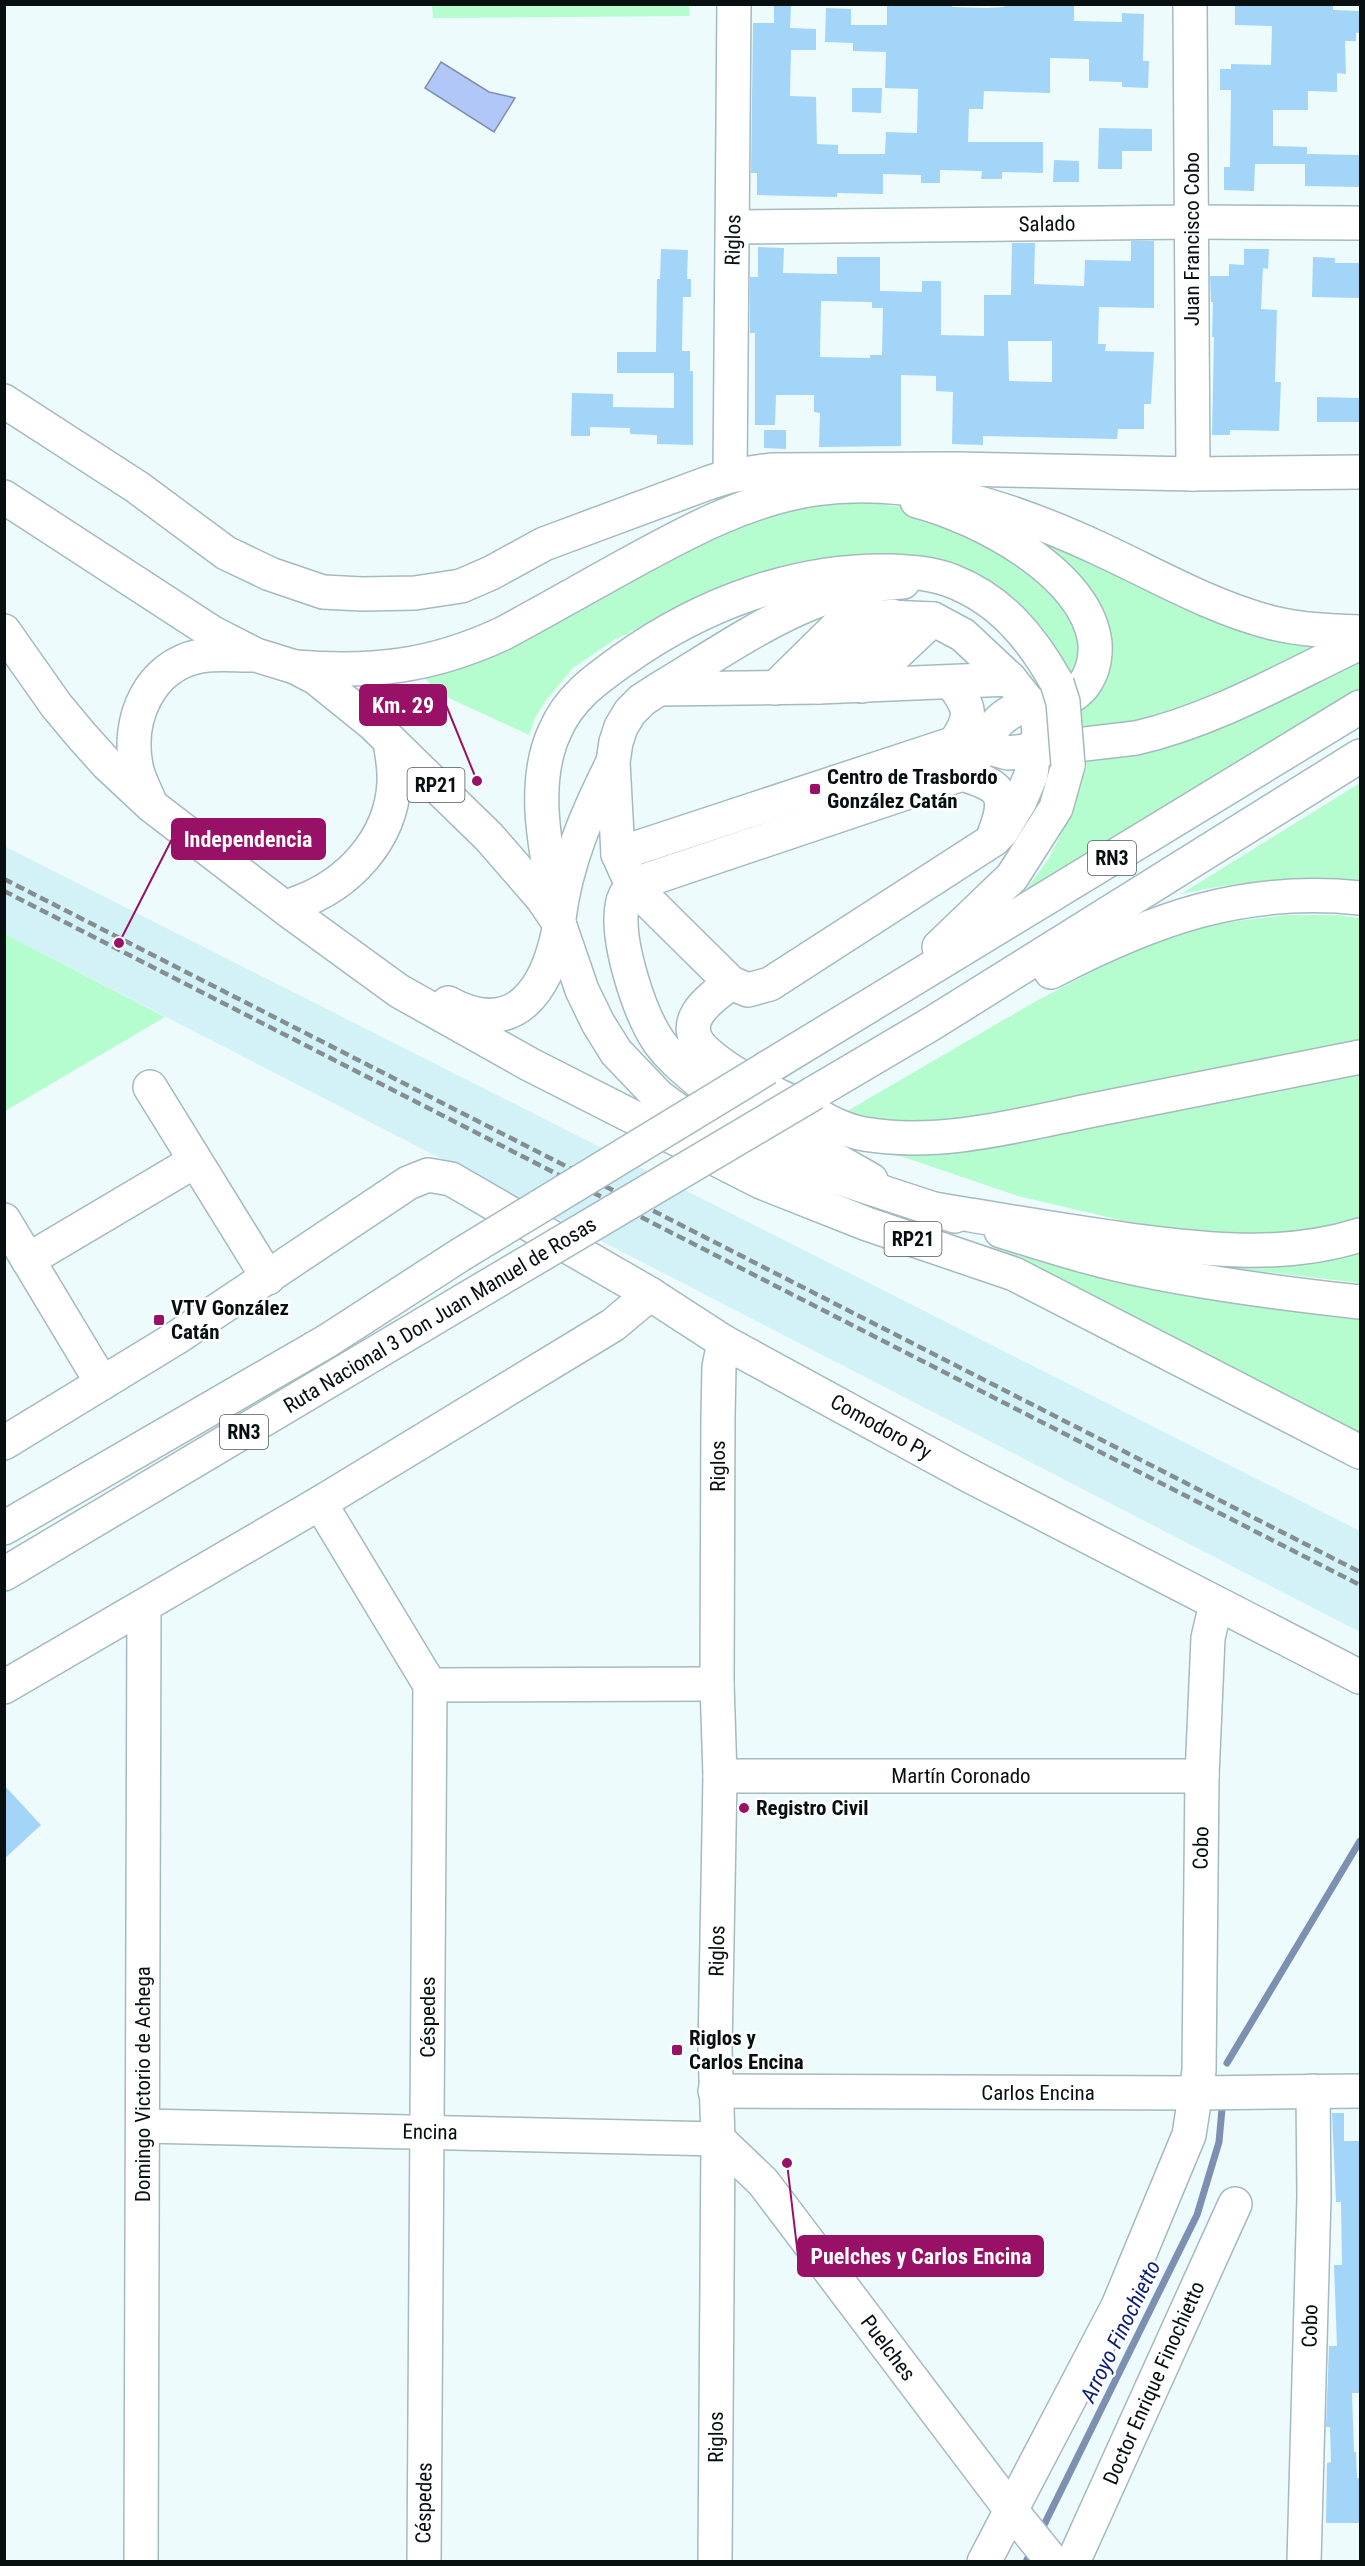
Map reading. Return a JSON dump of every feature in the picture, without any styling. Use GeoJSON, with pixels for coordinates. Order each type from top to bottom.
{"type":"FeatureCollection","features":[{"type":"Feature","properties":{"kind":"main road","name":"Riglos"},"geometry":{"type":"LineString","coordinates":[[730,476],[734,4]]}},
{"type":"Feature","properties":{"kind":"main road","name":"Juan Francisco Cobo"},"geometry":{"type":"LineString","coordinates":[[1190,4],[1193,474]]}},
{"type":"Feature","properties":{"kind":"main road","name":"Salado"},"geometry":{"type":"LineString","coordinates":[[733,227],[1192,222],[1360,223]]}},
{"type":"Feature","properties":{"kind":"main road"},"geometry":{"type":"LineString","coordinates":[[4,401],[137,488],[226,553],[270,574],[323,592],[415,593],[461,586],[544,544],[730,476],[783,470],[1193,474],[1360,472]]}},
{"type":"Feature","properties":{"kind":"main road"},"geometry":{"type":"LineString","coordinates":[[295,667],[334,670],[389,668],[432,660],[469,649],[502,634],[701,526],[779,497],[814,489],[848,486],[917,490],[979,503],[1085,542],[1245,614],[1300,628],[1360,632]]}},
{"type":"Feature","properties":{"kind":"main road"},"geometry":{"type":"LineString","coordinates":[[659,689],[951,683],[1020,691],[1049,706],[1077,692],[1092,672],[1095,660],[1094,631],[1076,599],[1043,564],[1022,548],[982,524],[921,502],[848,486]]}},
{"type":"Feature","properties":{"kind":"main road","name":"RP21"},"geometry":{"type":"LineString","coordinates":[[4,497],[169,605],[256,656],[295,667],[333,690],[390,741],[489,837],[542,898],[559,926],[582,990],[598,1023],[616,1052],[658,1096],[676,1110],[796,1164],[918,1205],[1093,1259],[1231,1287],[1360,1302]]}},
{"type":"Feature","properties":{"kind":"main road"},"geometry":{"type":"LineString","coordinates":[[559,926],[541,814],[547,752],[567,708],[586,686],[672,628],[720,605],[778,585],[834,574],[874,571],[915,572],[952,580],[987,599],[1011,618],[1034,645],[1057,683],[1063,702],[1068,765],[1056,808],[1012,877],[953,936],[863,1010]]}},
{"type":"Feature","properties":{"kind":"main road"},"geometry":{"type":"LineString","coordinates":[[246,876],[297,903],[407,980],[465,1013],[477,1016],[503,1015],[528,1000],[548,969],[559,926],[569,863],[581,830],[613,762],[621,727],[630,712],[642,700],[786,613],[841,592],[892,582],[952,580]]}},
{"type":"Feature","properties":{"kind":"main road"},"geometry":{"type":"LineString","coordinates":[[613,762],[618,854],[632,885],[731,983],[748,990],[770,984],[993,840],[1002,831],[1020,801],[1031,775],[1034,748],[1039,735],[1038,722],[1020,691],[963,635],[933,619],[865,616],[840,624],[775,688]]}},
{"type":"Feature","properties":{"kind":"main road"},"geometry":{"type":"LineString","coordinates":[[819,687],[892,616]]}},
{"type":"Feature","properties":{"kind":"main road"},"geometry":{"type":"LineString","coordinates":[[862,686],[933,619]]}},
{"type":"Feature","properties":{"kind":"main road","name":"RP21"},"geometry":{"type":"LineString","coordinates":[[4,631],[56,705],[81,735],[107,764],[152,806],[198,843],[246,876],[289,911],[399,991],[530,1064],[761,1182],[867,1224],[1014,1274],[1360,1452]]}},
{"type":"Feature","properties":{"kind":"main road"},"geometry":{"type":"LineString","coordinates":[[618,854],[967,755],[1008,753],[1034,748],[1136,738],[1177,727],[1226,707],[1360,643]]}},
{"type":"Feature","properties":{"kind":"main road"},"geometry":{"type":"LineString","coordinates":[[152,806],[136,768],[133,743],[137,713],[148,690],[161,674],[178,664],[200,656],[256,656]]}},
{"type":"Feature","properties":{"kind":"main road"},"geometry":{"type":"LineString","coordinates":[[951,683],[967,703],[967,755],[989,783],[996,788],[1001,799],[1002,810],[993,840]]}},
{"type":"Feature","properties":{"kind":"main road"},"geometry":{"type":"LineString","coordinates":[[1020,691],[1014,710],[993,726],[967,755],[632,885],[621,907],[628,963],[646,1020],[661,1044],[679,1065],[702,1084],[918,1205],[1097,1235],[1208,1250],[1287,1249],[1322,1245],[1360,1235]]}},
{"type":"Feature","properties":{"kind":"main road","name":"RN3"},"geometry":{"type":"LineString","coordinates":[[863,1010],[1360,706]]}},
{"type":"Feature","properties":{"kind":"main road"},"geometry":{"type":"LineString","coordinates":[[297,903],[329,889],[350,874],[364,858],[377,837],[392,798],[394,782],[390,741]]}},
{"type":"Feature","properties":{"kind":"main road","name":"RN3"},"geometry":{"type":"LineString","coordinates":[[931,1024],[1360,756]]}},
{"type":"Feature","properties":{"kind":"main road"},"geometry":{"type":"LineString","coordinates":[[931,1024],[1047,974],[1135,932],[1177,916],[1248,900],[1288,896],[1329,895],[1360,898]]}},
{"type":"Feature","properties":{"kind":"main road"},"geometry":{"type":"LineString","coordinates":[[731,983],[709,999],[698,1011],[693,1023],[694,1035],[700,1046],[726,1069],[838,1125],[862,1134],[920,1138],[988,1131],[1360,1057]]}},
{"type":"Feature","properties":{"kind":"main road","name":"Ruta Nacional 3 Don Juan Manuel de Rosas"},"geometry":{"type":"LineString","coordinates":[[4,1528],[327,1341],[460,1255],[863,1010]]}},
{"type":"Feature","properties":{"kind":"main road","name":"Ruta Nacional 3 Don Juan Manuel de Rosas"},"geometry":{"type":"LineString","coordinates":[[4,1574],[931,1024]]}},
{"type":"Feature","properties":{"kind":"main road"},"geometry":{"type":"LineString","coordinates":[[4,1443],[268,1278],[150,1087]]}},
{"type":"Feature","properties":{"kind":"main road"},"geometry":{"type":"LineString","coordinates":[[28,1260],[195,1161]]}},
{"type":"Feature","properties":{"kind":"main road","name":"Comodoro Py"},"geometry":{"type":"LineString","coordinates":[[268,1278],[408,1183],[428,1175],[451,1179],[650,1294],[724,1342],[968,1475],[1360,1677]]}},
{"type":"Feature","properties":{"kind":"main road"},"geometry":{"type":"LineString","coordinates":[[4,1220],[102,1383]]}},
{"type":"Feature","properties":{"kind":"main road"},"geometry":{"type":"LineString","coordinates":[[4,1687],[320,1503],[613,1325],[650,1294]]}},
{"type":"Feature","properties":{"kind":"main road","name":"Riglos"},"geometry":{"type":"LineString","coordinates":[[715,2562],[718,2139],[715,2091],[720,1776],[717,1684],[719,1367],[724,1342]]}},
{"type":"Feature","properties":{"kind":"main road"},"geometry":{"type":"LineString","coordinates":[[320,1503],[430,1684],[717,1684]]}},
{"type":"Feature","properties":{"kind":"main road","name":"Cobo"},"geometry":{"type":"LineString","coordinates":[[1197,2093],[1202,1776],[1208,1638],[1216,1604]]}},
{"type":"Feature","properties":{"kind":"main road","name":"Domingo Victorio de Achega"},"geometry":{"type":"LineString","coordinates":[[141,2562],[144,1607]]}},
{"type":"Feature","properties":{"kind":"main road","name":"Céspedes"},"geometry":{"type":"LineString","coordinates":[[424,2562],[430,1684]]}},
{"type":"Feature","properties":{"kind":"main road","name":"Martín Coronado"},"geometry":{"type":"LineString","coordinates":[[720,1776],[1202,1776]]}},
{"type":"Feature","properties":{"kind":"main road","name":"Carlos Encina"},"geometry":{"type":"LineString","coordinates":[[715,2091],[1197,2093],[1360,2091]]}},
{"type":"Feature","properties":{"kind":"main road","name":"Cobo"},"geometry":{"type":"LineString","coordinates":[[1304,2562],[1314,2196],[1313,2091]]}},
{"type":"Feature","properties":{"kind":"main road"},"geometry":{"type":"LineString","coordinates":[[984,2562],[1019,2520],[1118,2306],[1189,2135],[1197,2093]]}},
{"type":"Feature","properties":{"kind":"main road","name":"Encina"},"geometry":{"type":"LineString","coordinates":[[142,2126],[718,2139]]}},
{"type":"Feature","properties":{"kind":"main road","name":"Puelches"},"geometry":{"type":"LineString","coordinates":[[718,2139],[763,2182],[1019,2520],[1059,2560]]}},
{"type":"Feature","properties":{"kind":"main road","name":"Doctor Enrique Finochietto"},"geometry":{"type":"LineString","coordinates":[[1059,2560],[1235,2204]]}},
{"type":"Feature","properties":{"kind":"shaded area"},"geometry":{"type":"Polygon","coordinates":[[[4,846],[1360,1531],[1360,1632],[5,934],[4,846]]]}},
{"type":"Feature","properties":{"kind":"green space"},"geometry":{"type":"Polygon","coordinates":[[[689,4],[689,16],[433,18],[432,5],[689,4]]]}},
{"type":"Feature","properties":{"kind":"green space"},"geometry":{"type":"Polygon","coordinates":[[[845,502],[1006,520],[1360,643],[1360,692],[1009,913],[1049,858],[1071,814],[1081,726],[978,582],[665,615],[614,640],[573,668],[546,700],[535,718],[529,735],[436,692],[423,675],[725,530],[785,512],[845,502]]]}},
{"type":"Feature","properties":{"kind":"green space"},"geometry":{"type":"Polygon","coordinates":[[[1360,783],[1360,882],[1315,879],[1270,880],[1181,894],[1360,783]]]}},
{"type":"Feature","properties":{"kind":"green space"},"geometry":{"type":"Polygon","coordinates":[[[1287,915],[1337,915],[1360,918],[1360,1220],[1289,1235],[1230,1236],[1167,1231],[1018,1196],[818,1128],[1031,1004],[1132,950],[1178,934],[1220,923],[1287,915]]]}},
{"type":"Feature","properties":{"kind":"green space"},"geometry":{"type":"Polygon","coordinates":[[[5,934],[165,1017],[5,1111],[5,934]]]}},
{"type":"Feature","properties":{"kind":"green space"},"geometry":{"type":"Polygon","coordinates":[[[994,1248],[1239,1303],[1360,1319],[1360,1434],[994,1248]]]}},
{"type":"Feature","properties":{"kind":"green space"},"geometry":{"type":"Polygon","coordinates":[[[1360,1250],[1360,1283],[1179,1262],[1360,1250]]]}},
{"type":"Feature","properties":{"kind":"water"},"geometry":{"type":"Polygon","coordinates":[[[441,62],[489,92],[515,98],[494,132],[425,88],[441,62]]]}},
{"type":"Feature","properties":{"kind":"building"},"geometry":{"type":"Polygon","coordinates":[[[774,4],[791,4],[790,28],[816,29],[816,50],[791,50],[790,96],[816,97],[817,144],[838,145],[838,154],[885,154],[886,132],[917,133],[918,89],[885,88],[886,52],[853,51],[853,43],[825,42],[826,8],[851,9],[851,25],[887,25],[887,4],[952,4],[952,7],[987,8],[1004,7],[1004,4],[1074,4],[1074,21],[1122,22],[1122,13],[1144,14],[1143,61],[1149,61],[1148,88],[1122,87],[1122,82],[1089,81],[1089,59],[1050,58],[1050,93],[984,91],[983,109],[969,109],[968,142],[1043,142],[1043,173],[1002,172],[1002,179],[981,179],[982,171],[940,170],[940,183],[921,183],[921,175],[883,174],[883,194],[837,193],[837,197],[757,195],[757,173],[751,173],[753,23],[774,23],[774,4]]]}},
{"type":"Feature","properties":{"kind":"building"},"geometry":{"type":"Polygon","coordinates":[[[1235,4],[1333,4],[1333,10],[1360,11],[1360,33],[1356,33],[1356,41],[1345,41],[1346,74],[1337,73],[1337,92],[1308,91],[1308,110],[1273,110],[1273,146],[1307,147],[1307,154],[1360,155],[1360,187],[1305,186],[1305,164],[1255,164],[1254,191],[1224,190],[1224,167],[1230,167],[1231,90],[1220,90],[1220,69],[1231,69],[1231,64],[1271,65],[1272,26],[1235,25],[1235,4]]]}},
{"type":"Feature","properties":{"kind":"building"},"geometry":{"type":"Polygon","coordinates":[[[852,88],[882,88],[881,113],[852,112],[852,88]]]}},
{"type":"Feature","properties":{"kind":"building"},"geometry":{"type":"Polygon","coordinates":[[[1099,128],[1152,129],[1152,151],[1122,151],[1122,169],[1098,169],[1099,128]]]}},
{"type":"Feature","properties":{"kind":"building"},"geometry":{"type":"Polygon","coordinates":[[[1054,160],[1079,161],[1079,182],[1053,182],[1054,160]]]}},
{"type":"Feature","properties":{"kind":"building"},"geometry":{"type":"Polygon","coordinates":[[[1131,241],[1154,241],[1154,308],[1099,307],[1098,344],[1106,344],[1105,351],[1154,352],[1151,404],[1144,404],[1144,429],[1118,429],[1117,439],[983,436],[983,445],[952,444],[953,392],[936,391],[936,376],[901,375],[901,446],[819,447],[820,413],[814,412],[814,395],[776,395],[775,425],[755,425],[755,333],[750,333],[750,277],[758,277],[758,247],[784,248],[783,273],[837,274],[837,257],[880,257],[880,291],[922,292],[922,281],[941,281],[941,335],[984,336],[984,295],[1011,295],[1012,243],[1035,243],[1034,284],[1084,286],[1085,260],[1131,261],[1131,241]],[[821,301],[820,357],[870,358],[870,355],[882,355],[883,308],[872,308],[872,302],[821,301]],[[1008,341],[1009,381],[1052,382],[1052,341],[1008,341]]]}},
{"type":"Feature","properties":{"kind":"building"},"geometry":{"type":"Polygon","coordinates":[[[661,249],[688,250],[687,279],[691,279],[691,297],[683,297],[682,351],[690,351],[690,371],[693,371],[693,445],[657,444],[657,435],[630,434],[630,428],[590,427],[590,436],[571,436],[572,393],[613,394],[613,407],[674,408],[674,373],[617,373],[617,352],[656,352],[657,279],[660,279],[661,249]]]}},
{"type":"Feature","properties":{"kind":"building"},"geometry":{"type":"Polygon","coordinates":[[[1244,249],[1269,249],[1268,269],[1263,268],[1261,309],[1277,310],[1275,382],[1281,382],[1279,431],[1230,430],[1230,435],[1212,435],[1214,337],[1212,337],[1213,302],[1211,302],[1210,276],[1229,276],[1229,264],[1244,265],[1244,249]]]}},
{"type":"Feature","properties":{"kind":"building"},"geometry":{"type":"Polygon","coordinates":[[[1313,257],[1335,258],[1335,263],[1360,263],[1360,298],[1312,297],[1313,257]]]}},
{"type":"Feature","properties":{"kind":"building"},"geometry":{"type":"Polygon","coordinates":[[[1317,397],[1360,398],[1360,422],[1317,422],[1317,397]]]}},
{"type":"Feature","properties":{"kind":"building"},"geometry":{"type":"Polygon","coordinates":[[[764,430],[786,430],[786,449],[764,448],[764,430]]]}},
{"type":"Feature","properties":{"kind":"building"},"geometry":{"type":"Polygon","coordinates":[[[4,1785],[41,1825],[4,1859],[4,1785]]]}},
{"type":"Feature","properties":{"kind":"building"},"geometry":{"type":"Polygon","coordinates":[[[1332,2113],[1344,2113],[1344,2141],[1360,2141],[1360,2393],[1352,2393],[1354,2452],[1356,2452],[1357,2478],[1360,2478],[1360,2523],[1326,2523],[1327,2463],[1331,2462],[1330,2427],[1326,2427],[1329,2346],[1337,2346],[1334,2265],[1342,2265],[1341,2202],[1336,2202],[1332,2113]]]}},
{"type":"Feature","properties":{"kind":"waterway","name":"Arroyo Finochietto"},"geometry":{"type":"LineString","coordinates":[[1227,2063],[1360,1841]]}},
{"type":"Feature","properties":{"kind":"waterway","name":"Arroyo Finochietto"},"geometry":{"type":"LineString","coordinates":[[1041,2531],[1197,2215],[1219,2142],[1222,2109]]}},
{"type":"Feature","properties":{"kind":"waterway","name":"Arroyo Finochietto"},"geometry":{"type":"LineString","coordinates":[[1026,2562],[1032,2549]]}},
{"type":"Feature","properties":{"kind":"railway"},"geometry":{"type":"LineString","coordinates":[[4,879],[1360,1572]]}},
{"type":"Feature","properties":{"kind":"railway"},"geometry":{"type":"LineString","coordinates":[[4,891],[1360,1585]]}},
{"type":"Feature","properties":{"kind":"place","name":"Km. 29"},"geometry":{"type":"Point","coordinates":[477,781]}},
{"type":"Feature","properties":{"kind":"place","name":"Centro de Trasbordo González Catán"},"geometry":{"type":"Point","coordinates":[815,789]}},
{"type":"Feature","properties":{"kind":"place","name":"Independencia"},"geometry":{"type":"Point","coordinates":[119,943]}},
{"type":"Feature","properties":{"kind":"place","name":"VTV González Catán"},"geometry":{"type":"Point","coordinates":[159,1320]}},
{"type":"Feature","properties":{"kind":"place","name":"Registro Civil"},"geometry":{"type":"Point","coordinates":[744,1808]}},
{"type":"Feature","properties":{"kind":"place","name":"Riglos y Carlos Encina"},"geometry":{"type":"Point","coordinates":[677,2050]}},
{"type":"Feature","properties":{"kind":"place","name":"Puelches y Carlos Encina"},"geometry":{"type":"Point","coordinates":[787,2163]}}]}
